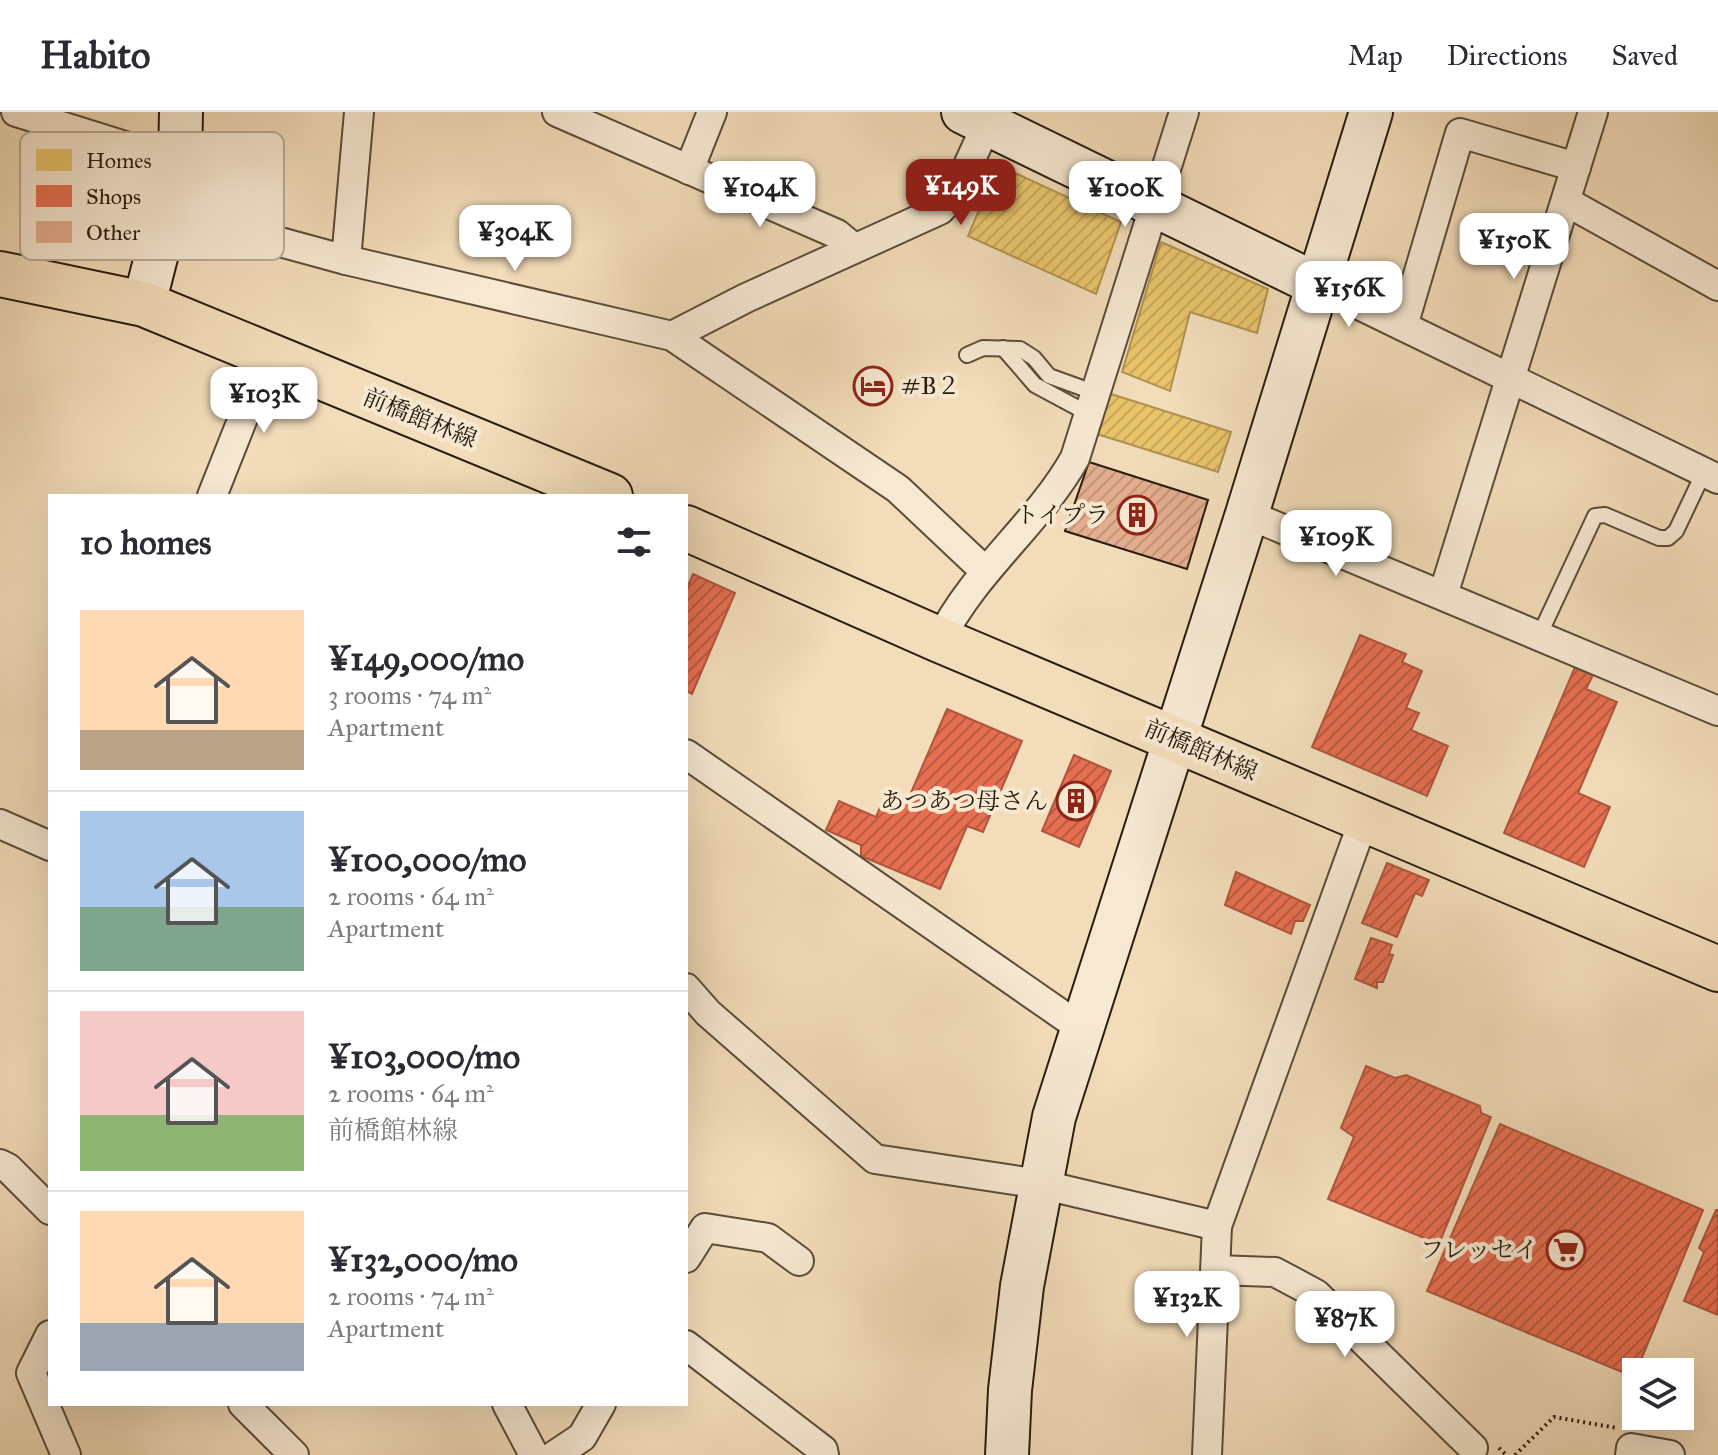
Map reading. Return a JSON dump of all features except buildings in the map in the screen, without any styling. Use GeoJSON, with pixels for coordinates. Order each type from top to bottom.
{"type":"FeatureCollection","features":[{"type":"Feature","properties":{"kind":"main road","name":"前橋館林線"},"geometry":{"type":"LineString","coordinates":[[0,274],[144,304],[605,494]]}},
{"type":"Feature","properties":{"kind":"main road","name":"前橋館林線"},"geometry":{"type":"LineString","coordinates":[[688,529],[940,640],[1718,969]]}},
{"type":"Feature","properties":{"kind":"street"},"geometry":{"type":"LineString","coordinates":[[16,112],[80,132]]}},
{"type":"Feature","properties":{"kind":"street"},"geometry":{"type":"LineString","coordinates":[[181,112],[181,132]]}},
{"type":"Feature","properties":{"kind":"street"},"geometry":{"type":"LineString","coordinates":[[346,260],[359,112]]}},
{"type":"Feature","properties":{"kind":"street"},"geometry":{"type":"LineString","coordinates":[[557,112],[837,234],[854,248]]}},
{"type":"Feature","properties":{"kind":"street"},"geometry":{"type":"LineString","coordinates":[[689,170],[712,112]]}},
{"type":"Feature","properties":{"kind":"street"},"geometry":{"type":"LineString","coordinates":[[940,640],[951,617],[985,571],[1061,484],[1075,458],[1184,112]]}},
{"type":"Feature","properties":{"kind":"street"},"geometry":{"type":"LineString","coordinates":[[1007,1455],[1010,1390],[1022,1286],[1054,1117],[1247,514],[1371,112]]}},
{"type":"Feature","properties":{"kind":"street"},"geometry":{"type":"LineString","coordinates":[[1443,595],[1593,112]]}},
{"type":"Feature","properties":{"kind":"street"},"geometry":{"type":"LineString","coordinates":[[672,336],[746,298],[940,210],[950,202],[975,118],[1711,475]]}},
{"type":"Feature","properties":{"kind":"street"},"geometry":{"type":"LineString","coordinates":[[1403,326],[1460,133],[1576,167]]}},
{"type":"Feature","properties":{"kind":"street"},"geometry":{"type":"LineString","coordinates":[[1567,202],[1718,286]]}},
{"type":"Feature","properties":{"kind":"street"},"geometry":{"type":"LineString","coordinates":[[284,243],[672,336],[898,489],[985,571]]}},
{"type":"Feature","properties":{"kind":"street"},"geometry":{"type":"LineString","coordinates":[[144,304],[155,260]]}},
{"type":"Feature","properties":{"kind":"street"},"geometry":{"type":"LineString","coordinates":[[213,494],[268,355]]}},
{"type":"Feature","properties":{"kind":"street"},"geometry":{"type":"LineString","coordinates":[[1247,514],[1718,711]]}},
{"type":"Feature","properties":{"kind":"street"},"geometry":{"type":"LineString","coordinates":[[688,755],[1081,1028]]}},
{"type":"Feature","properties":{"kind":"street"},"geometry":{"type":"LineString","coordinates":[[1207,1455],[1217,1226],[1364,819]]}},
{"type":"Feature","properties":{"kind":"street"},"geometry":{"type":"LineString","coordinates":[[0,824],[48,845]]}},
{"type":"Feature","properties":{"kind":"street"},"geometry":{"type":"LineString","coordinates":[[688,990],[708,1013],[875,1159],[1040,1184],[1217,1226]]}},
{"type":"Feature","properties":{"kind":"street"},"geometry":{"type":"LineString","coordinates":[[0,1164],[8,1168],[48,1208]]}},
{"type":"Feature","properties":{"kind":"street"},"geometry":{"type":"LineString","coordinates":[[688,1255],[705,1228],[768,1238],[799,1261]]}},
{"type":"Feature","properties":{"kind":"street"},"geometry":{"type":"LineString","coordinates":[[1216,1270],[1275,1272],[1316,1294],[1473,1448]]}},
{"type":"Feature","properties":{"kind":"street"},"geometry":{"type":"LineString","coordinates":[[48,1339],[31,1373],[66,1455]]}},
{"type":"Feature","properties":{"kind":"street"},"geometry":{"type":"LineString","coordinates":[[688,1347],[823,1450],[824,1455]]}},
{"type":"Feature","properties":{"kind":"street"},"geometry":{"type":"LineString","coordinates":[[245,1406],[294,1455]]}},
{"type":"Feature","properties":{"kind":"street"},"geometry":{"type":"LineString","coordinates":[[508,1406],[534,1455]]}},
{"type":"Feature","properties":{"kind":"street"},"geometry":{"type":"LineString","coordinates":[[555,1455],[582,1437],[600,1406]]}},
{"type":"Feature","properties":{"kind":"street"},"geometry":{"type":"LineString","coordinates":[[1630,1452],[1670,1455]]}},
{"type":"Feature","properties":{"kind":"lane"},"geometry":{"type":"LineString","coordinates":[[967,355],[983,348],[1020,349],[1034,358],[1049,376],[1093,404]]}},
{"type":"Feature","properties":{"kind":"lane"},"geometry":{"type":"LineString","coordinates":[[1003,348],[1035,385],[1093,404]]}},
{"type":"Feature","properties":{"kind":"lane"},"geometry":{"type":"LineString","coordinates":[[1539,636],[1595,516],[1605,515],[1659,538],[1668,538],[1676,531],[1711,475]]}},
{"type":"Feature","properties":{"kind":"path"},"geometry":{"type":"LineString","coordinates":[[1515,1455],[1554,1417],[1621,1429],[1630,1452]]}},
{"type":"Feature","properties":{"kind":"place","name":"#B２"},"geometry":{"type":"Point","coordinates":[873,386]}},
{"type":"Feature","properties":{"kind":"place","name":"トイプラ"},"geometry":{"type":"Point","coordinates":[1137,515]}},
{"type":"Feature","properties":{"kind":"place","name":"あつあつ母さん"},"geometry":{"type":"Point","coordinates":[1076,801]}},
{"type":"Feature","properties":{"kind":"place","name":"フレッセイ"},"geometry":{"type":"Point","coordinates":[1566,1250]}}]}
